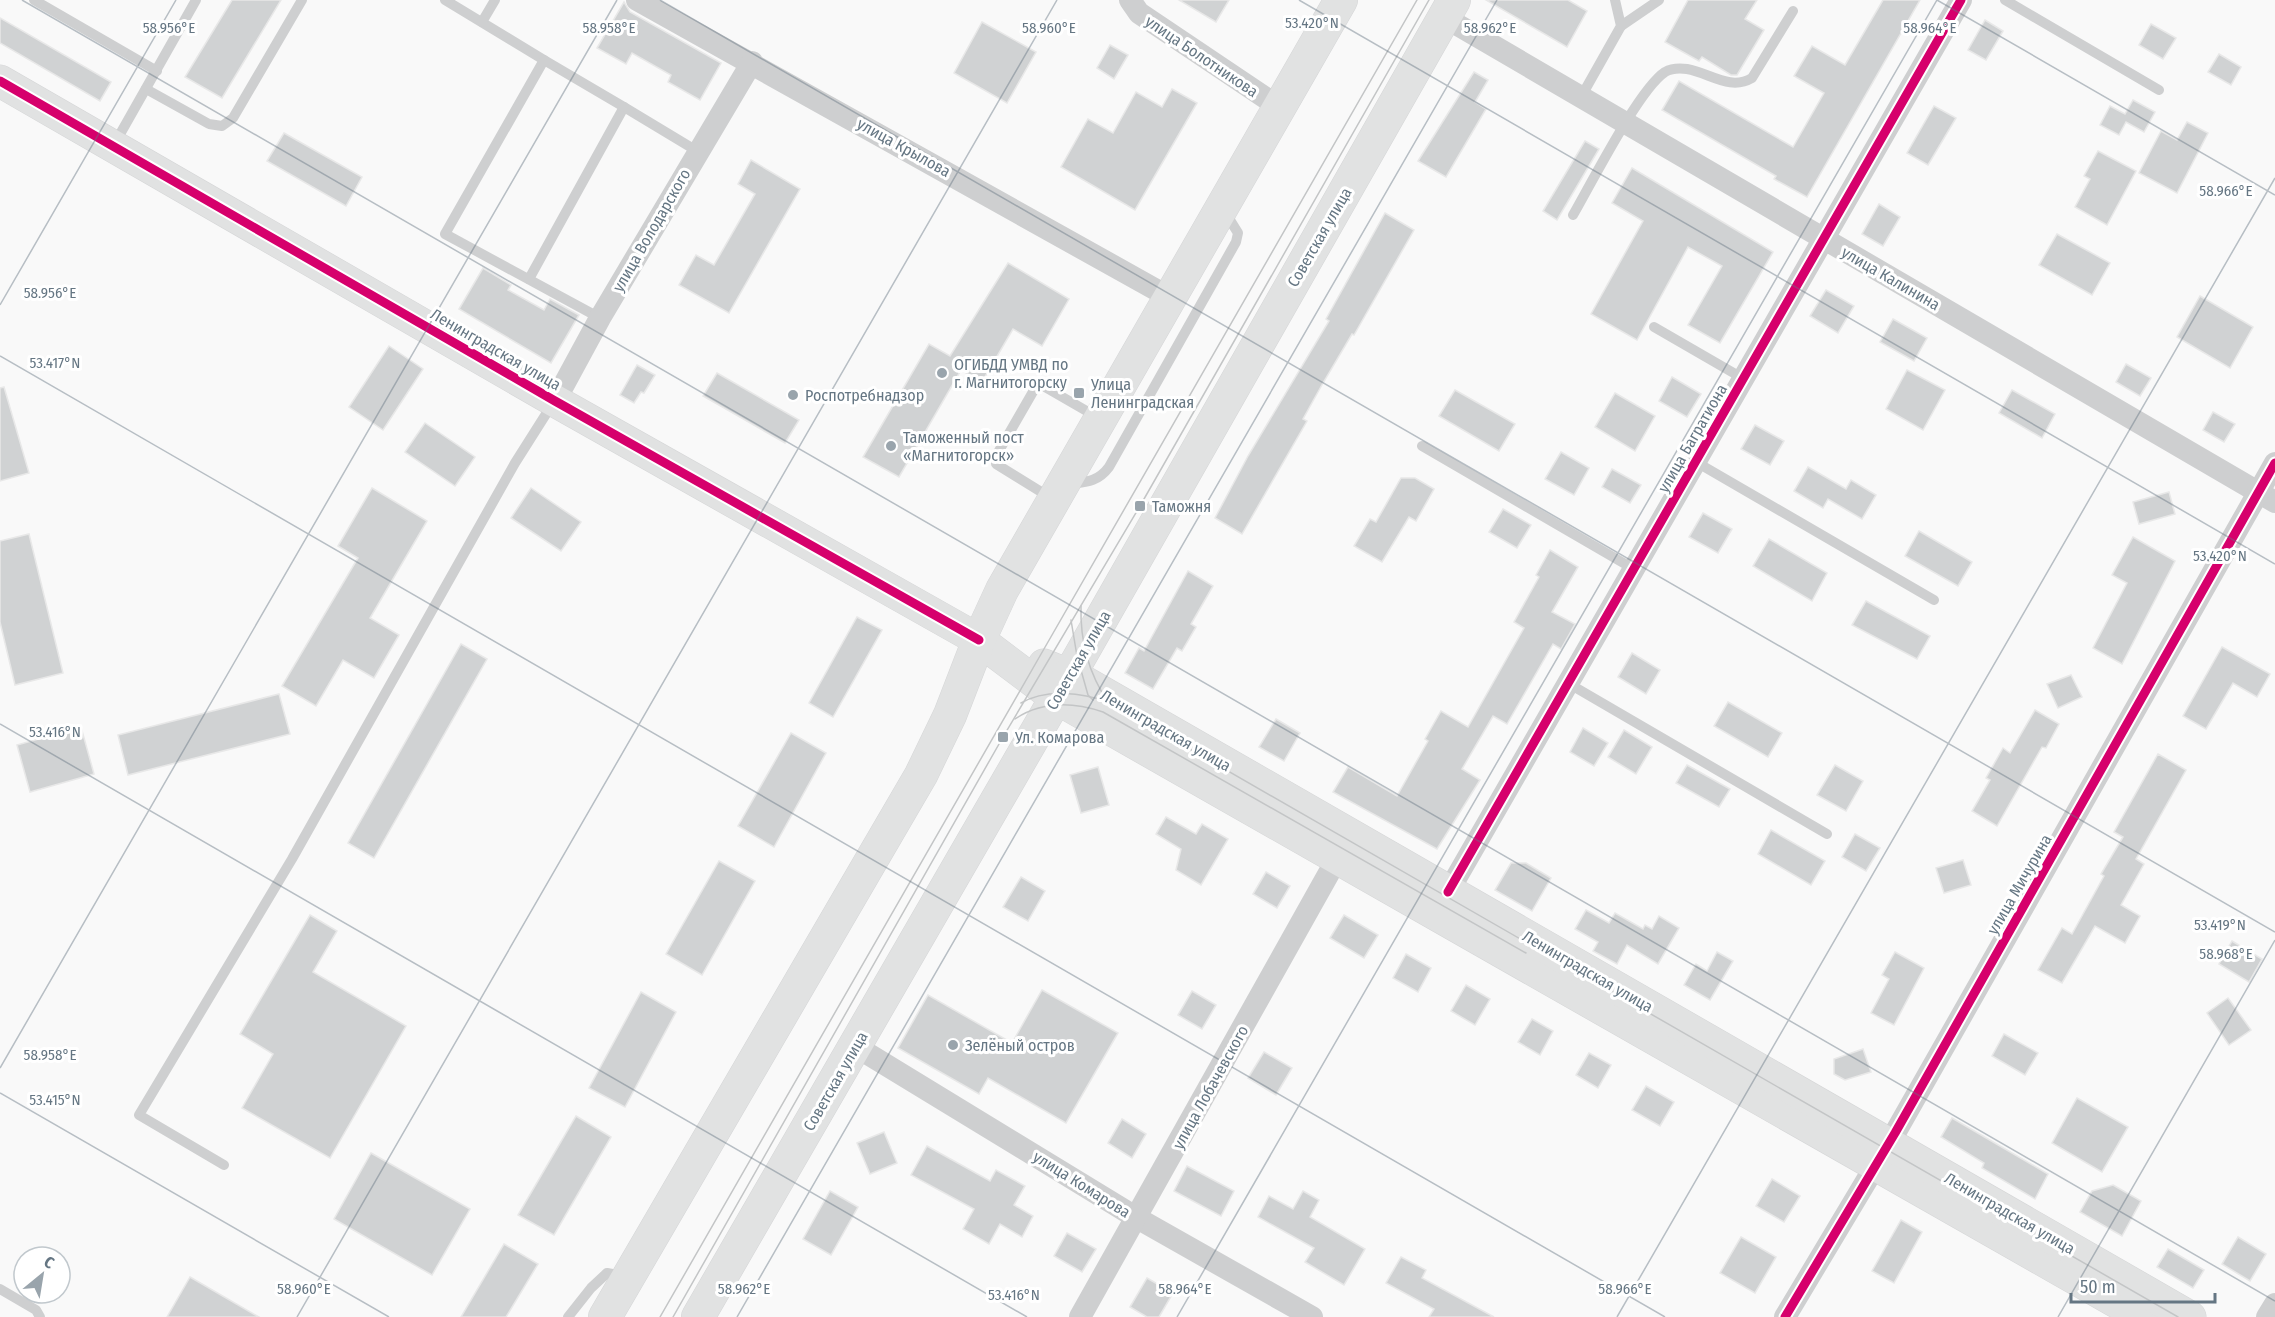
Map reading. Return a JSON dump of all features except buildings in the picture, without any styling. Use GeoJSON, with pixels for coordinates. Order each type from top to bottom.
{"type":"FeatureCollection","features":[{"type":"Feature","properties":{"kind":"main road"},"geometry":{"type":"LineString","coordinates":[[605,1317],[921,775],[951,716],[979,640],[1002,590],[1341,0]]}},
{"type":"Feature","properties":{"kind":"main road","name":"Советская улица"},"geometry":{"type":"LineString","coordinates":[[698,1317],[1449,9]]}},
{"type":"Feature","properties":{"kind":"main road","name":"Ленинградская улица"},"geometry":{"type":"LineString","coordinates":[[0,81],[555,401],[979,640],[1448,892],[1883,1154],[2143,1317]]}},
{"type":"Feature","properties":{"kind":"main road","name":"Ленинградская улица"},"geometry":{"type":"LineString","coordinates":[[1062,686],[1338,857],[1883,1154],[2190,1317]]}},
{"type":"Feature","properties":{"kind":"street","name":"улица Крылова"},"geometry":{"type":"LineString","coordinates":[[637,0],[752,62],[1169,297]]}},
{"type":"Feature","properties":{"kind":"street","name":"улица Болотникова"},"geometry":{"type":"LineString","coordinates":[[1130,0],[1139,13],[1279,107]]}},
{"type":"Feature","properties":{"kind":"street","name":"улица Багратиона"},"geometry":{"type":"LineString","coordinates":[[1448,892],[1566,682],[1696,462],[1961,0]]}},
{"type":"Feature","properties":{"kind":"street","name":"улица Калинина"},"geometry":{"type":"LineString","coordinates":[[1449,9],[1581,97],[2267,497]]}},
{"type":"Feature","properties":{"kind":"street","name":"улица Володарского"},"geometry":{"type":"LineString","coordinates":[[555,401],[600,318],[697,151],[752,62]]}},
{"type":"Feature","properties":{"kind":"street","name":"улица Мичурина"},"geometry":{"type":"LineString","coordinates":[[1785,1317],[1883,1154],[2267,497],[2275,463]]}},
{"type":"Feature","properties":{"kind":"street","name":"улица Лобачевского"},"geometry":{"type":"LineString","coordinates":[[1080,1317],[1338,857]]}},
{"type":"Feature","properties":{"kind":"street","name":"улица Комарова"},"geometry":{"type":"LineString","coordinates":[[855,1046],[1137,1218],[1312,1317]]}},
{"type":"Feature","properties":{"kind":"street"},"geometry":{"type":"LineString","coordinates":[[2267,1317],[2275,1304]]}},
{"type":"Feature","properties":{"kind":"lane"},"geometry":{"type":"LineString","coordinates":[[34,0],[156,71]]}},
{"type":"Feature","properties":{"kind":"lane"},"geometry":{"type":"LineString","coordinates":[[113,146],[196,0]]}},
{"type":"Feature","properties":{"kind":"lane"},"geometry":{"type":"LineString","coordinates":[[146,89],[209,124],[222,126],[234,118],[302,0]]}},
{"type":"Feature","properties":{"kind":"lane"},"geometry":{"type":"LineString","coordinates":[[445,0],[697,151]]}},
{"type":"Feature","properties":{"kind":"lane"},"geometry":{"type":"LineString","coordinates":[[482,22],[495,0]]}},
{"type":"Feature","properties":{"kind":"lane"},"geometry":{"type":"LineString","coordinates":[[1615,0],[1621,26]]}},
{"type":"Feature","properties":{"kind":"lane"},"geometry":{"type":"LineString","coordinates":[[1581,97],[1621,26],[1659,0]]}},
{"type":"Feature","properties":{"kind":"lane"},"geometry":{"type":"LineString","coordinates":[[2005,0],[2159,90]]}},
{"type":"Feature","properties":{"kind":"lane"},"geometry":{"type":"LineString","coordinates":[[1573,215],[1626,123],[1649,89],[1664,73],[1676,68],[1688,69],[1730,83],[1742,84],[1752,78],[1793,11]]}},
{"type":"Feature","properties":{"kind":"lane"},"geometry":{"type":"LineString","coordinates":[[544,60],[445,234],[600,318]]}},
{"type":"Feature","properties":{"kind":"lane"},"geometry":{"type":"LineString","coordinates":[[529,279],[624,107]]}},
{"type":"Feature","properties":{"kind":"lane"},"geometry":{"type":"LineString","coordinates":[[1100,418],[1045,387],[1039,386],[1034,390],[996,456],[996,464],[1058,492],[1102,477],[1236,242],[1238,233],[1221,206]]}},
{"type":"Feature","properties":{"kind":"lane"},"geometry":{"type":"LineString","coordinates":[[1654,327],[1744,379]]}},
{"type":"Feature","properties":{"kind":"lane"},"geometry":{"type":"LineString","coordinates":[[224,1165],[139,1115],[292,859],[515,463],[555,401]]}},
{"type":"Feature","properties":{"kind":"lane"},"geometry":{"type":"LineString","coordinates":[[1422,446],[1632,568]]}},
{"type":"Feature","properties":{"kind":"lane"},"geometry":{"type":"LineString","coordinates":[[1696,462],[1934,600]]}},
{"type":"Feature","properties":{"kind":"lane"},"geometry":{"type":"LineString","coordinates":[[1566,682],[1827,834]]}},
{"type":"Feature","properties":{"kind":"lane"},"geometry":{"type":"LineString","coordinates":[[568,1317],[591,1288],[607,1273],[628,1277]]}},
{"type":"Feature","properties":{"kind":"lane"},"geometry":{"type":"LineString","coordinates":[[0,1289],[36,1310],[40,1317]]}},
{"type":"Feature","properties":{"kind":"tram line"},"geometry":{"type":"LineString","coordinates":[[660,1317],[1417,0]]}},
{"type":"Feature","properties":{"kind":"tram line"},"geometry":{"type":"LineString","coordinates":[[673,1317],[1003,737],[1140,506],[1429,0]]}},
{"type":"Feature","properties":{"kind":"tram line"},"geometry":{"type":"LineString","coordinates":[[1081,606],[1082,632],[1087,657],[1108,702]]}},
{"type":"Feature","properties":{"kind":"tram line"},"geometry":{"type":"LineString","coordinates":[[1071,620],[1077,656],[1088,695],[1093,700]]}},
{"type":"Feature","properties":{"kind":"tram line"},"geometry":{"type":"LineString","coordinates":[[1021,703],[1031,698],[1053,694],[1076,694],[1108,702],[2178,1317]]}},
{"type":"Feature","properties":{"kind":"tram line"},"geometry":{"type":"LineString","coordinates":[[1015,719],[1036,709],[1058,705],[1080,706],[1103,712],[1526,953]]}},
{"type":"Feature","properties":{"kind":"cycle path"},"geometry":{"type":"LineString","coordinates":[[1448,892],[1961,0]]}},
{"type":"Feature","properties":{"kind":"cycle path"},"geometry":{"type":"LineString","coordinates":[[0,81],[555,401],[979,640]]}},
{"type":"Feature","properties":{"kind":"cycle path"},"geometry":{"type":"LineString","coordinates":[[1785,1317],[1895,1133],[2275,463]]}},
{"type":"Feature","properties":{"kind":"place","name":"ОГИБДД УМВД по г. Магнитогорску"},"geometry":{"type":"Point","coordinates":[942,373]}},
{"type":"Feature","properties":{"kind":"place","name":"Улица Ленинградская"},"geometry":{"type":"Point","coordinates":[1079,393]}},
{"type":"Feature","properties":{"kind":"place","name":"Роспотребнадзор"},"geometry":{"type":"Point","coordinates":[793,395]}},
{"type":"Feature","properties":{"kind":"place","name":"Таможенный пост «Магнитогорск»"},"geometry":{"type":"Point","coordinates":[891,446]}},
{"type":"Feature","properties":{"kind":"place","name":"Таможня"},"geometry":{"type":"Point","coordinates":[1140,506]}},
{"type":"Feature","properties":{"kind":"place","name":"Ул. Комарова"},"geometry":{"type":"Point","coordinates":[1003,737]}},
{"type":"Feature","properties":{"kind":"place","name":"Зелёный остров"},"geometry":{"type":"Point","coordinates":[953,1045]}}]}
